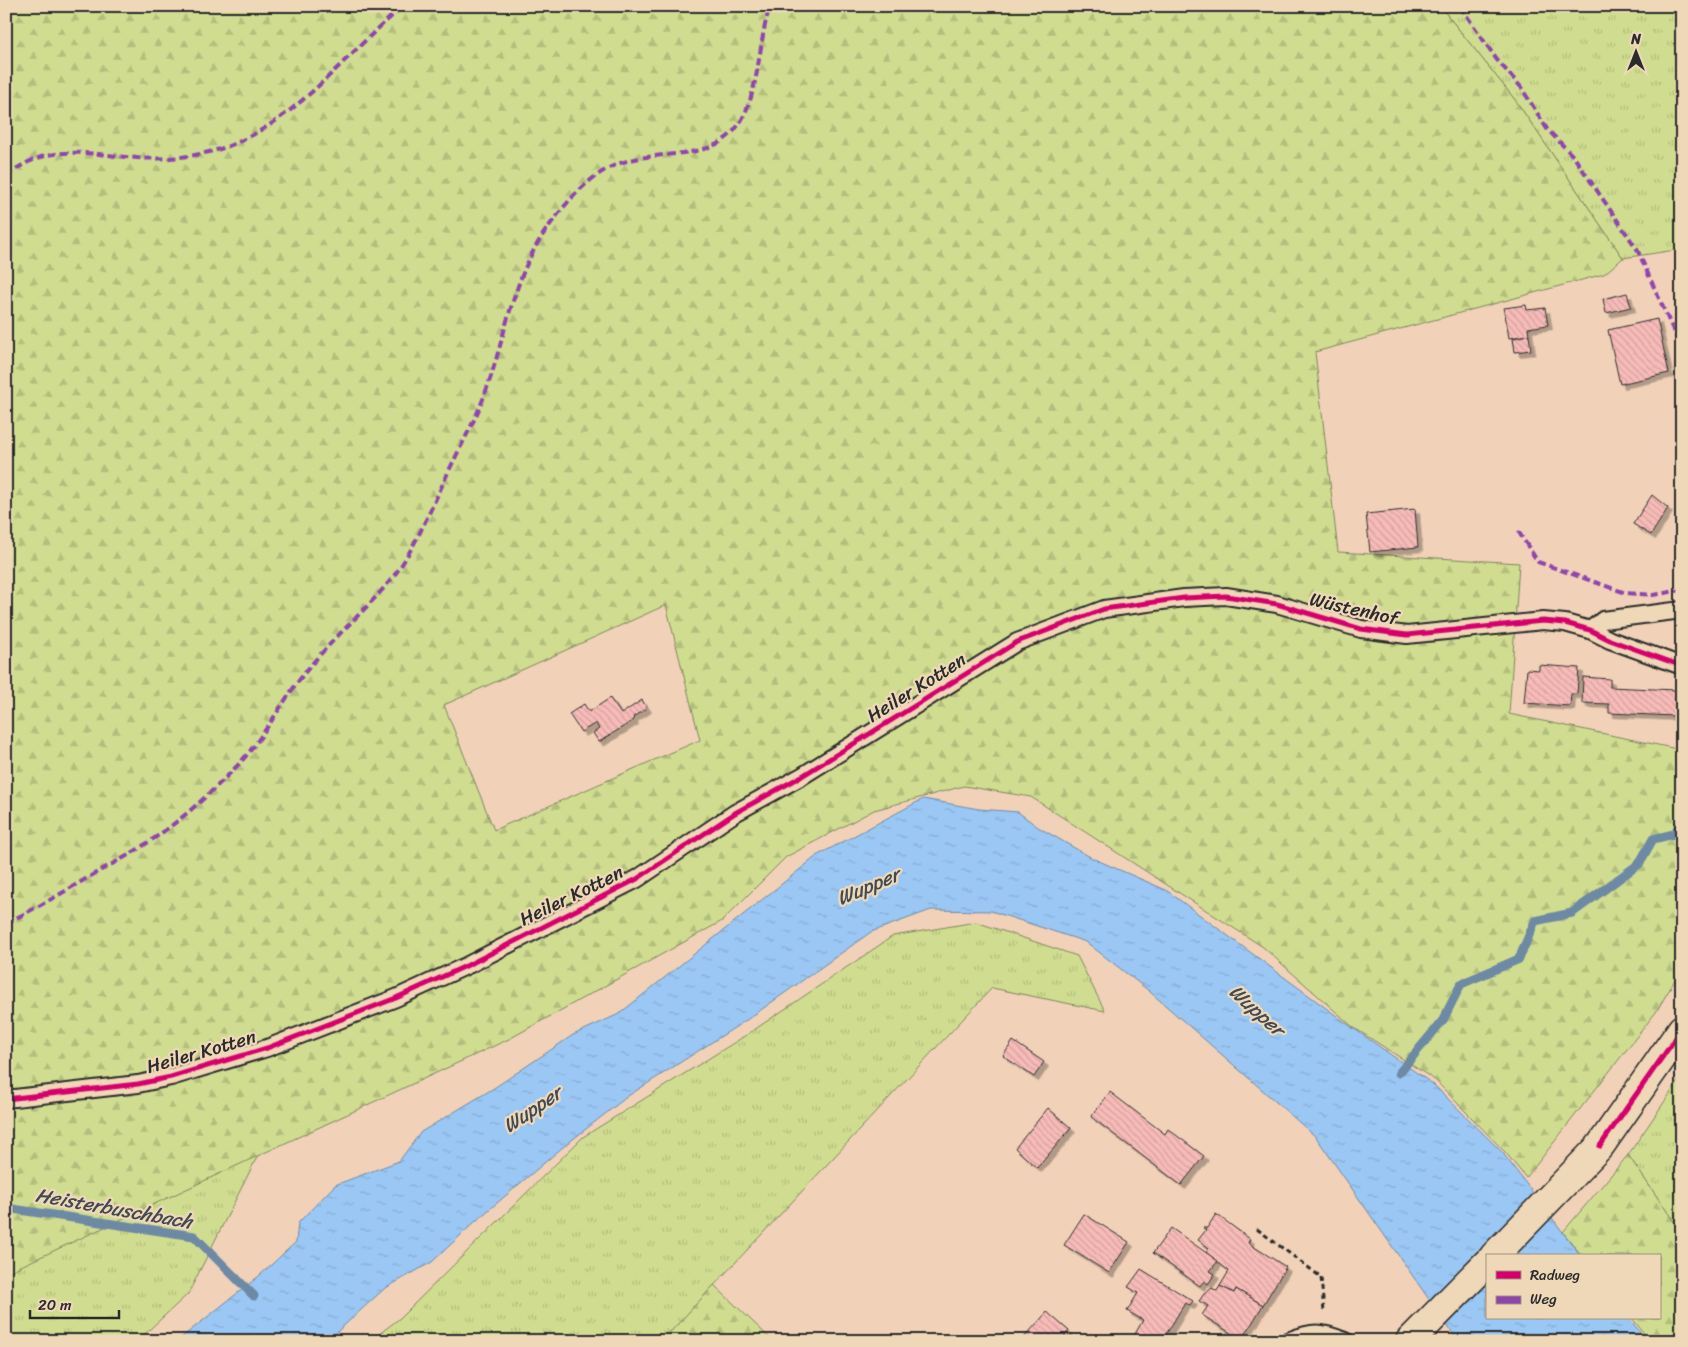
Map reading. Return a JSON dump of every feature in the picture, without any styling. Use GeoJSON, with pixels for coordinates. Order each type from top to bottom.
{"type":"FeatureCollection","features":[{"type":"Feature","properties":{"kind":"main road"},"geometry":{"type":"LineString","coordinates":[[1496,1254],[1600,1146],[1682,1029]]}},
{"type":"Feature","properties":{"kind":"main road"},"geometry":{"type":"LineString","coordinates":[[1413,1338],[1486,1264]]}},
{"type":"Feature","properties":{"kind":"lane","name":"Wüstenhof"},"geometry":{"type":"LineString","coordinates":[[1104,609],[1184,598],[1226,596],[1277,604],[1361,629],[1407,636],[1543,621],[1565,623],[1590,630],[1610,640],[1682,666]]}},
{"type":"Feature","properties":{"kind":"lane","name":"Heiler Kotten"},"geometry":{"type":"LineString","coordinates":[[6,1099],[138,1084],[171,1077],[267,1048],[405,994],[468,965],[637,879],[735,813],[802,776],[1017,642],[1104,609]]}},
{"type":"Feature","properties":{"kind":"lane"},"geometry":{"type":"LineString","coordinates":[[1590,630],[1603,620],[1682,610]]}},
{"type":"Feature","properties":{"kind":"lane"},"geometry":{"type":"LineString","coordinates":[[1288,1341],[1310,1332],[1325,1333],[1345,1341]]}},
{"type":"Feature","properties":{"kind":"path"},"geometry":{"type":"LineString","coordinates":[[1257,1229],[1321,1277],[1325,1333]]}},
{"type":"Feature","properties":{"kind":"green space"},"geometry":{"type":"Polygon","coordinates":[[[6,6],[1440,6],[1516,101],[1623,258],[1604,274],[1315,352],[1338,552],[1519,563],[1509,714],[1682,750],[1682,968],[1656,1012],[1526,1178],[1506,1153],[1435,1080],[1353,1027],[1263,947],[1031,797],[964,786],[874,810],[786,857],[722,921],[509,1039],[6,1273],[6,6]],[[666,605],[444,705],[494,830],[700,740],[666,605]]]}},
{"type":"Feature","properties":{"kind":"green space"},"geometry":{"type":"Polygon","coordinates":[[[1440,6],[1682,6],[1682,249],[1623,258],[1516,101],[1440,6]]]}},
{"type":"Feature","properties":{"kind":"green space"},"geometry":{"type":"Polygon","coordinates":[[[976,922],[1077,956],[1105,1011],[992,988],[662,1341],[370,1341],[400,1318],[583,1137],[748,1034],[893,936],[976,922]]]}},
{"type":"Feature","properties":{"kind":"green space"},"geometry":{"type":"Polygon","coordinates":[[[1682,1076],[1682,1233],[1628,1155],[1682,1076]]]}},
{"type":"Feature","properties":{"kind":"green space"},"geometry":{"type":"Polygon","coordinates":[[[258,1155],[188,1294],[137,1341],[6,1341],[6,1272],[258,1155]]]}},
{"type":"Feature","properties":{"kind":"green space"},"geometry":{"type":"Polygon","coordinates":[[[1628,1155],[1682,1233],[1682,1341],[1650,1341],[1634,1320],[1660,1320],[1660,1254],[1580,1254],[1563,1232],[1628,1155]]]}},
{"type":"Feature","properties":{"kind":"green space"},"geometry":{"type":"Polygon","coordinates":[[[714,1285],[773,1341],[662,1341],[714,1285]]]}},
{"type":"Feature","properties":{"kind":"water","name":"Wupper"},"geometry":{"type":"Polygon","coordinates":[[[923,799],[979,809],[1018,812],[1038,827],[1092,858],[1166,890],[1353,1028],[1434,1085],[1502,1152],[1579,1254],[1486,1254],[1486,1320],[1631,1320],[1647,1341],[1458,1341],[1316,1137],[1149,991],[1086,942],[991,911],[931,910],[871,932],[748,1019],[628,1096],[563,1147],[477,1220],[432,1262],[384,1289],[327,1341],[177,1341],[259,1276],[296,1242],[298,1223],[335,1185],[399,1161],[421,1132],[494,1088],[573,1035],[619,1014],[818,855],[923,799]]]}},
{"type":"Feature","properties":{"kind":"building"},"geometry":{"type":"Polygon","coordinates":[[[1627,293],[1631,307],[1606,313],[1603,299],[1627,293]]]}},
{"type":"Feature","properties":{"kind":"building"},"geometry":{"type":"Polygon","coordinates":[[[1526,305],[1527,310],[1545,308],[1548,325],[1528,328],[1529,335],[1509,338],[1504,308],[1526,305]]]}},
{"type":"Feature","properties":{"kind":"building"},"geometry":{"type":"Polygon","coordinates":[[[1657,319],[1669,373],[1620,384],[1608,330],[1657,319]]]}},
{"type":"Feature","properties":{"kind":"building"},"geometry":{"type":"Polygon","coordinates":[[[1529,335],[1531,350],[1515,352],[1513,338],[1529,335]]]}},
{"type":"Feature","properties":{"kind":"building"},"geometry":{"type":"Polygon","coordinates":[[[1652,495],[1668,508],[1651,535],[1633,524],[1652,495]]]}},
{"type":"Feature","properties":{"kind":"building"},"geometry":{"type":"Polygon","coordinates":[[[1415,509],[1418,547],[1370,552],[1366,514],[1415,509]]]}},
{"type":"Feature","properties":{"kind":"building"},"geometry":{"type":"Polygon","coordinates":[[[1539,665],[1579,668],[1577,694],[1571,694],[1570,706],[1524,703],[1527,669],[1539,670],[1539,665]]]}},
{"type":"Feature","properties":{"kind":"building"},"geometry":{"type":"Polygon","coordinates":[[[1583,677],[1610,679],[1610,687],[1676,690],[1674,716],[1609,713],[1609,704],[1582,703],[1583,677]]]}},
{"type":"Feature","properties":{"kind":"building"},"geometry":{"type":"Polygon","coordinates":[[[610,698],[621,714],[642,700],[647,708],[633,717],[634,720],[599,742],[593,733],[599,729],[596,723],[581,732],[569,714],[584,704],[589,712],[610,698]]]}},
{"type":"Feature","properties":{"kind":"building"},"geometry":{"type":"Polygon","coordinates":[[[1013,1041],[1044,1062],[1034,1077],[1003,1056],[1013,1041]]]}},
{"type":"Feature","properties":{"kind":"building"},"geometry":{"type":"Polygon","coordinates":[[[1110,1092],[1165,1134],[1168,1129],[1204,1156],[1181,1185],[1091,1117],[1110,1092]]]}},
{"type":"Feature","properties":{"kind":"building"},"geometry":{"type":"Polygon","coordinates":[[[1048,1108],[1071,1128],[1037,1168],[1015,1148],[1048,1108]]]}},
{"type":"Feature","properties":{"kind":"building"},"geometry":{"type":"Polygon","coordinates":[[[1084,1214],[1129,1242],[1109,1273],[1064,1245],[1084,1214]]]}},
{"type":"Feature","properties":{"kind":"building"},"geometry":{"type":"Polygon","coordinates":[[[1216,1214],[1250,1239],[1248,1243],[1286,1267],[1263,1305],[1236,1289],[1234,1293],[1220,1286],[1229,1271],[1206,1253],[1209,1248],[1198,1240],[1206,1230],[1203,1228],[1207,1228],[1216,1214]]]}},
{"type":"Feature","properties":{"kind":"building"},"geometry":{"type":"Polygon","coordinates":[[[1171,1228],[1218,1261],[1210,1271],[1215,1274],[1208,1284],[1204,1281],[1200,1286],[1153,1253],[1171,1228]]]}},
{"type":"Feature","properties":{"kind":"building"},"geometry":{"type":"Polygon","coordinates":[[[1141,1269],[1193,1301],[1190,1305],[1185,1303],[1162,1341],[1131,1341],[1143,1320],[1127,1311],[1138,1293],[1128,1287],[1141,1269]]]}},
{"type":"Feature","properties":{"kind":"building"},"geometry":{"type":"Polygon","coordinates":[[[1220,1286],[1234,1293],[1236,1289],[1263,1305],[1242,1340],[1202,1315],[1208,1306],[1199,1301],[1212,1288],[1217,1291],[1220,1286]]]}},
{"type":"Feature","properties":{"kind":"building"},"geometry":{"type":"Polygon","coordinates":[[[1047,1312],[1069,1331],[1060,1341],[1021,1341],[1047,1312]]]}},
{"type":"Feature","properties":{"kind":"waterway"},"geometry":{"type":"LineString","coordinates":[[1399,1073],[1443,1020],[1461,984],[1519,959],[1535,921],[1572,913],[1639,864],[1653,839],[1674,834],[1682,821]]}},
{"type":"Feature","properties":{"kind":"waterway","name":"Heisterbuschbach"},"geometry":{"type":"LineString","coordinates":[[6,1208],[194,1236],[254,1296]]}},
{"type":"Feature","properties":{"kind":"marked path"},"geometry":{"type":"LineString","coordinates":[[6,176],[22,165],[53,154],[85,153],[159,159],[191,156],[223,148],[250,136],[274,122],[297,104],[404,6]]}},
{"type":"Feature","properties":{"kind":"marked path"},"geometry":{"type":"LineString","coordinates":[[6,923],[38,907],[156,837],[204,798],[246,756],[307,670],[389,582],[411,549],[474,420],[484,396],[524,271],[535,248],[549,226],[570,200],[603,171],[631,160],[706,149],[721,141],[735,129],[746,111],[751,98],[770,6]]}},
{"type":"Feature","properties":{"kind":"marked path"},"geometry":{"type":"LineString","coordinates":[[1460,6],[1497,60],[1521,87],[1547,129],[1574,157],[1637,249],[1682,350]]}},
{"type":"Feature","properties":{"kind":"marked path"},"geometry":{"type":"LineString","coordinates":[[1518,531],[1538,562],[1626,593],[1653,595],[1682,590]]}},
{"type":"Feature","properties":{"kind":"cycle path"},"geometry":{"type":"LineString","coordinates":[[6,1099],[138,1084],[171,1077],[267,1048],[396,998],[468,965],[637,879],[735,813],[802,776],[1017,642],[1104,609],[1184,598],[1226,596],[1277,604],[1361,629],[1407,635],[1543,621],[1565,623],[1590,630],[1610,640],[1682,666]]}},
{"type":"Feature","properties":{"kind":"cycle path"},"geometry":{"type":"LineString","coordinates":[[1600,1146],[1682,1029]]}}]}
